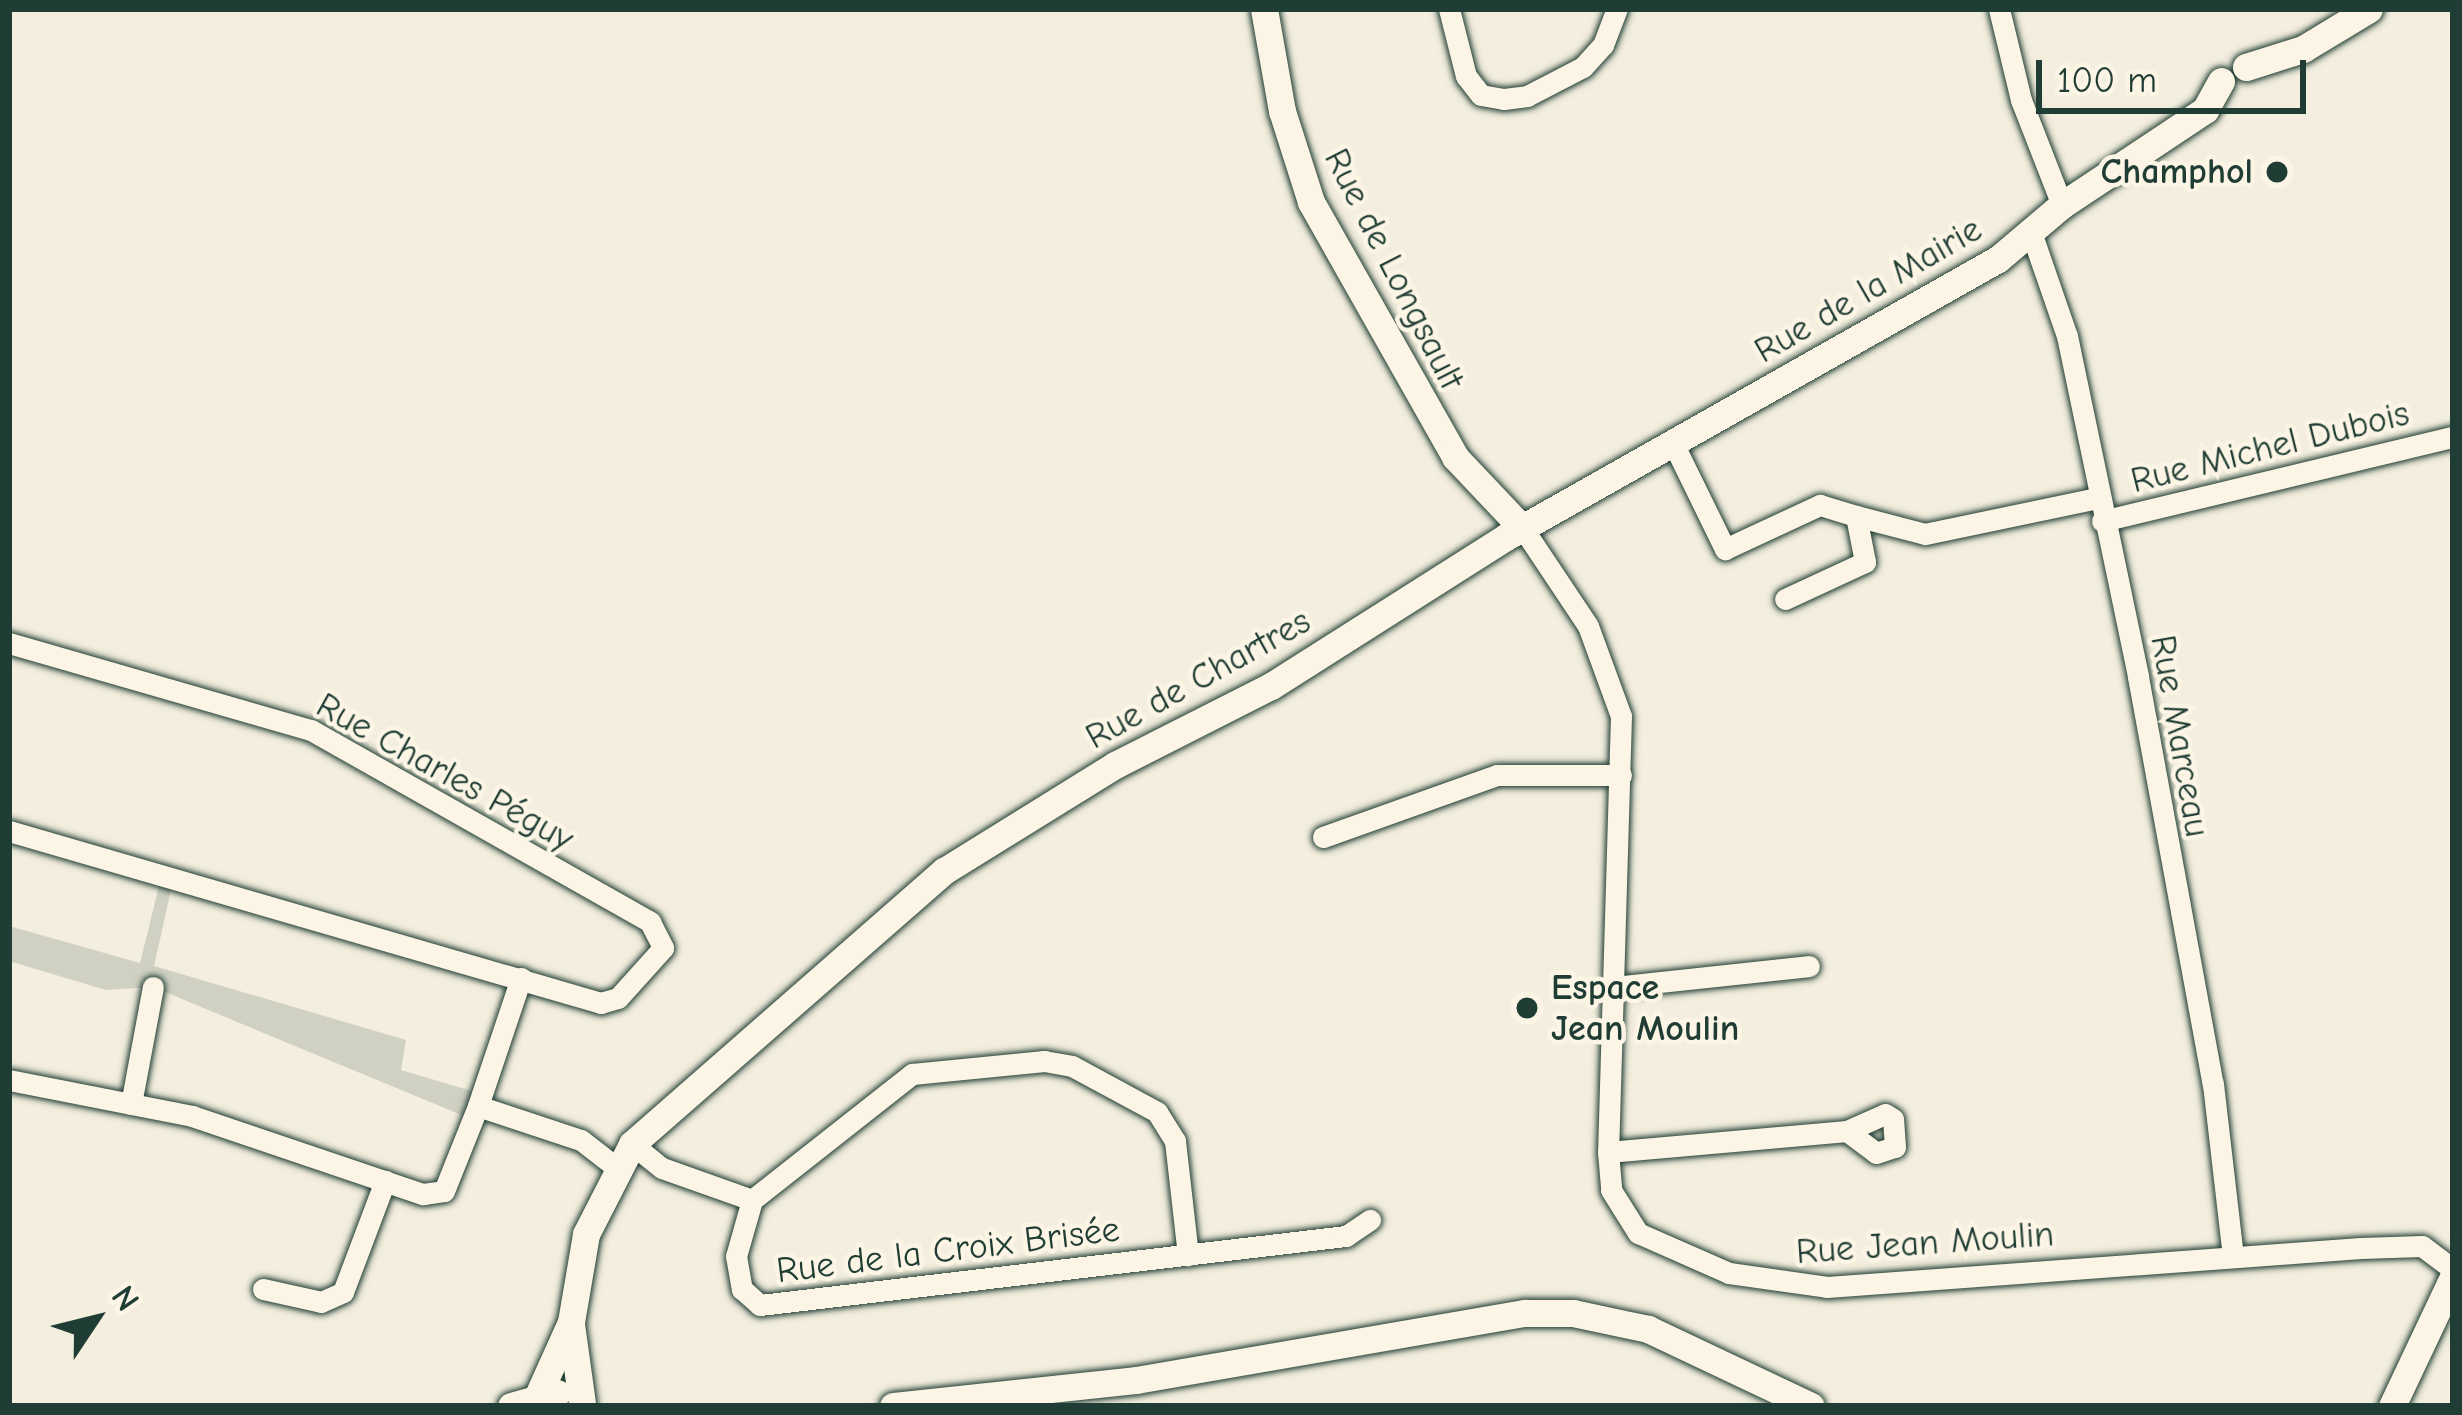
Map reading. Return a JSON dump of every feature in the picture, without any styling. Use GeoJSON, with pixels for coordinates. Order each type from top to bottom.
{"type":"FeatureCollection","features":[{"type":"Feature","properties":{"kind":"street","name":"Rue de Longsault"},"geometry":{"type":"LineString","coordinates":[[1264,9],[1282,111],[1311,202],[1455,458],[1524,530]]}},
{"type":"Feature","properties":{"kind":"street"},"geometry":{"type":"LineString","coordinates":[[1448,9],[1466,76],[1481,95],[1504,99],[1527,96],[1583,67],[1604,45],[1617,9]]}},
{"type":"Feature","properties":{"kind":"street"},"geometry":{"type":"LineString","coordinates":[[2000,9],[2021,100],[2062,205]]}},
{"type":"Feature","properties":{"kind":"street","name":"Rue de la Mairie"},"geometry":{"type":"LineString","coordinates":[[1524,530],[1675,447],[2032,235],[2062,205],[2205,110],[2234,74],[2302,50],[2369,9]]}},
{"type":"Feature","properties":{"kind":"street","name":"Rue Marceau"},"geometry":{"type":"LineString","coordinates":[[2032,235],[2067,336],[2212,1084],[2233,1256]]}},
{"type":"Feature","properties":{"kind":"street","name":"Rue Michel Dubois"},"geometry":{"type":"LineString","coordinates":[[1675,447],[1725,549],[1820,505],[1925,534],[2099,510],[2453,436]]}},
{"type":"Feature","properties":{"kind":"street"},"geometry":{"type":"LineString","coordinates":[[1785,598],[1865,562],[1856,516]]}},
{"type":"Feature","properties":{"kind":"street","name":"Rue Jean Moulin"},"geometry":{"type":"LineString","coordinates":[[1524,530],[1543,548],[1614,682],[1621,775],[1608,1151],[1611,1190],[1638,1232],[1769,1284],[1827,1287],[2422,1246],[2453,1273]]}},
{"type":"Feature","properties":{"kind":"street","name":"Rue de Chartres"},"geometry":{"type":"LineString","coordinates":[[624,1156],[912,897],[1115,764],[1271,686],[1524,530]]}},
{"type":"Feature","properties":{"kind":"street","name":"Rue Charles Péguy"},"geometry":{"type":"LineString","coordinates":[[9,643],[311,730],[660,932],[661,958],[610,1003],[9,831]]}},
{"type":"Feature","properties":{"kind":"street"},"geometry":{"type":"LineString","coordinates":[[1323,837],[1498,775],[1621,775]]}},
{"type":"Feature","properties":{"kind":"street"},"geometry":{"type":"LineString","coordinates":[[1613,987],[1809,966]]}},
{"type":"Feature","properties":{"kind":"street"},"geometry":{"type":"LineString","coordinates":[[9,1080],[192,1116],[423,1194],[444,1191],[521,978]]}},
{"type":"Feature","properties":{"kind":"street"},"geometry":{"type":"LineString","coordinates":[[131,1104],[153,987]]}},
{"type":"Feature","properties":{"kind":"street"},"geometry":{"type":"LineString","coordinates":[[478,1106],[752,1200],[912,1074],[1044,1061],[1072,1066],[1157,1112],[1175,1141],[1188,1255]]}},
{"type":"Feature","properties":{"kind":"street"},"geometry":{"type":"LineString","coordinates":[[1608,1151],[1847,1131]]}},
{"type":"Feature","properties":{"kind":"street"},"geometry":{"type":"LineString","coordinates":[[538,1393],[571,1322],[586,1234],[624,1156]]}},
{"type":"Feature","properties":{"kind":"street"},"geometry":{"type":"LineString","coordinates":[[263,1289],[321,1302],[343,1292],[385,1181]]}},
{"type":"Feature","properties":{"kind":"street","name":"Rue de la Croix Brisée"},"geometry":{"type":"LineString","coordinates":[[752,1200],[736,1256],[742,1289],[760,1305],[1346,1236],[1370,1220]]}},
{"type":"Feature","properties":{"kind":"street"},"geometry":{"type":"LineString","coordinates":[[2392,1406],[2453,1273]]}},
{"type":"Feature","properties":{"kind":"street"},"geometry":{"type":"LineString","coordinates":[[893,1406],[1136,1380],[1525,1313],[1573,1312],[1648,1329],[1811,1406]]}},
{"type":"Feature","properties":{"kind":"street"},"geometry":{"type":"LineString","coordinates":[[511,1406],[538,1393],[584,1404],[571,1322]]}},
{"type":"Feature","properties":{"kind":"shaded area"},"geometry":{"type":"Polygon","coordinates":[[[159,886],[171,890],[154,966],[406,1040],[401,1070],[475,1092],[464,1116],[153,987],[106,990],[9,961],[9,926],[140,963],[159,886]]]}},
{"type":"Feature","properties":{"kind":"place","name":"Champhol"},"geometry":{"type":"Point","coordinates":[2277,172]}},
{"type":"Feature","properties":{"kind":"place","name":"Espace Jean Moulin"},"geometry":{"type":"Point","coordinates":[1527,1008]}}]}
